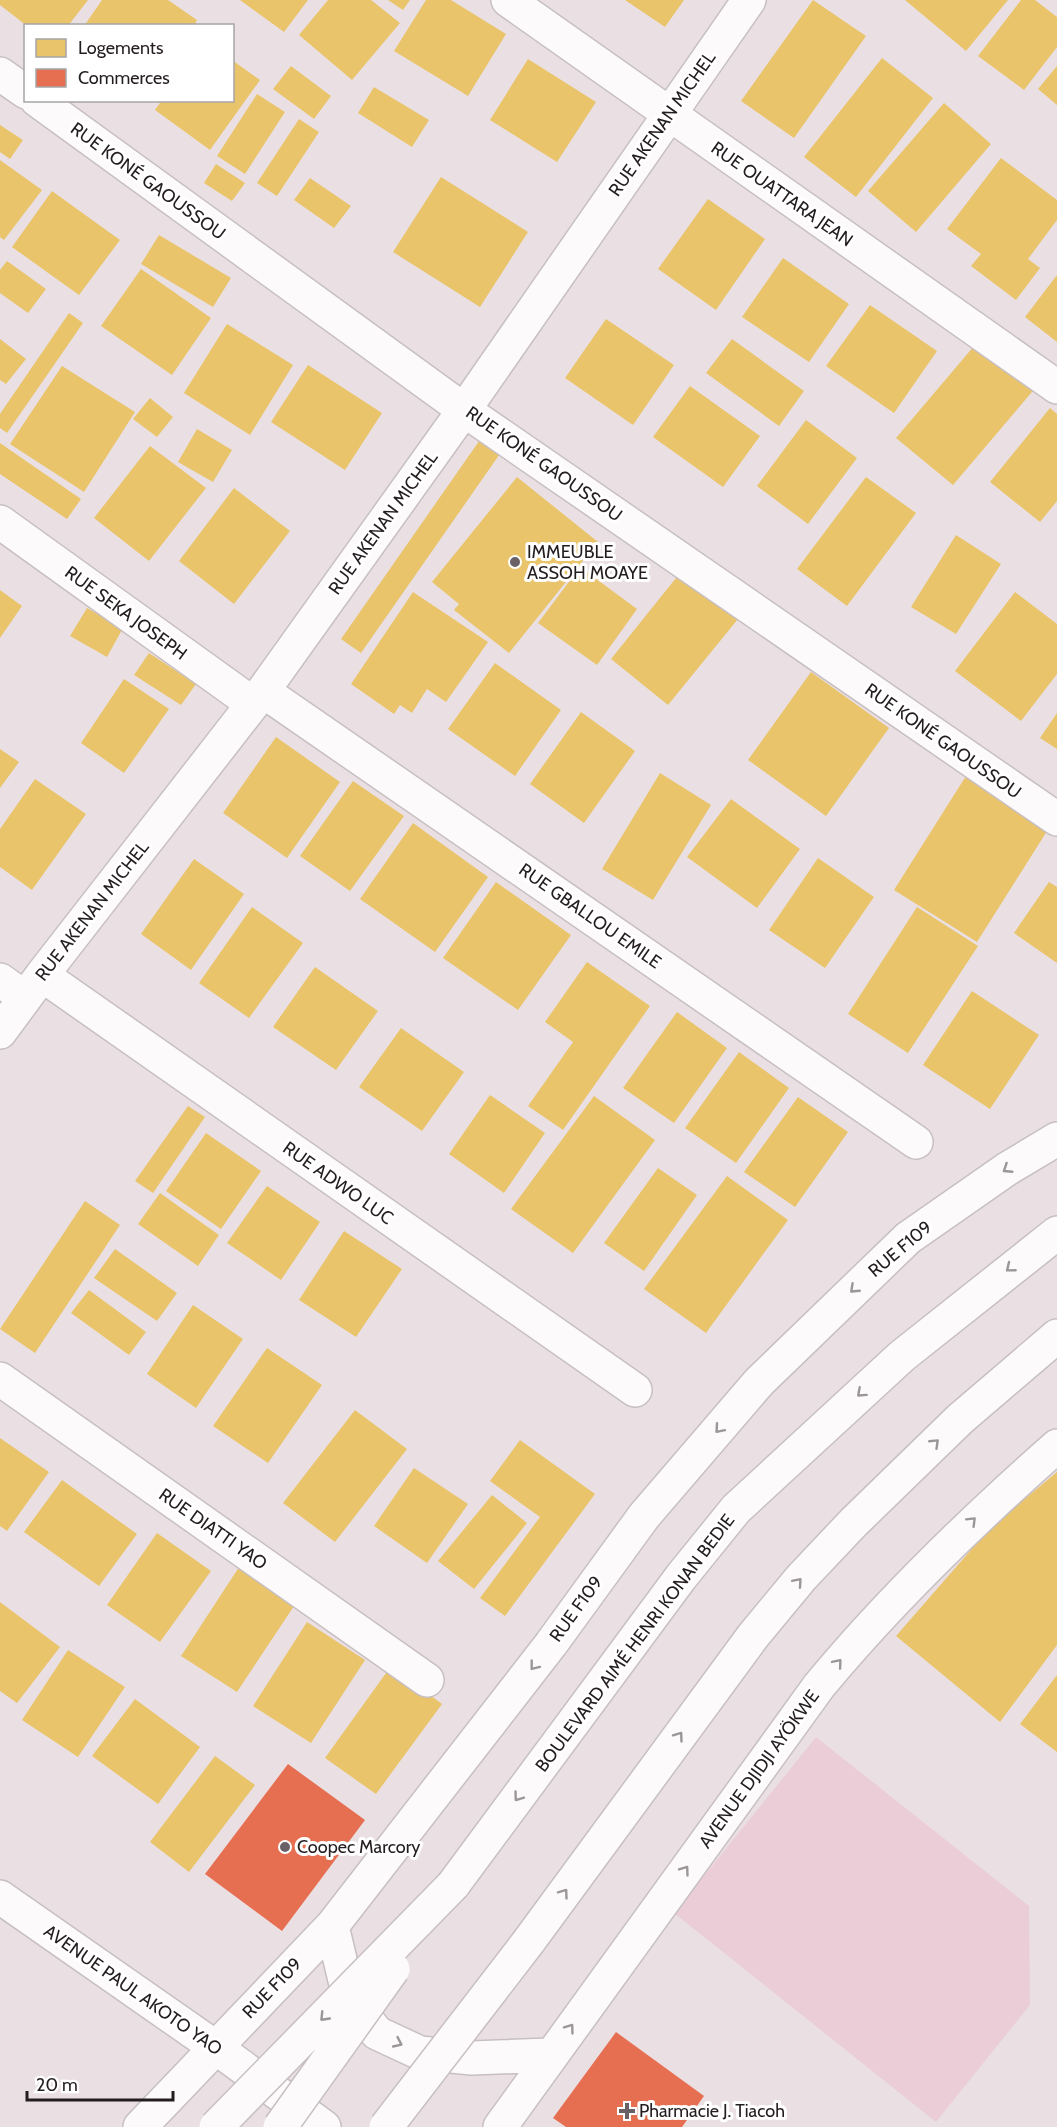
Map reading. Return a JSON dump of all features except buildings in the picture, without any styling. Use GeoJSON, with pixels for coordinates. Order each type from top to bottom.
{"type":"FeatureCollection","features":[{"type":"Feature","properties":{"kind":"main road","name":"RUE OUATTARA JEAN"},"geometry":{"type":"LineString","coordinates":[[508,0],[1057,387]]}},
{"type":"Feature","properties":{"kind":"main road","name":"RUE AKENAN MICHEL"},"geometry":{"type":"LineString","coordinates":[[0,1032],[22,984],[258,698],[464,410],[749,0]]}},
{"type":"Feature","properties":{"kind":"main road"},"geometry":{"type":"LineString","coordinates":[[0,74],[24,92]]}},
{"type":"Feature","properties":{"kind":"main road","name":"RUE KONÉ GAOUSSOU"},"geometry":{"type":"LineString","coordinates":[[40,102],[464,410],[1057,819]]}},
{"type":"Feature","properties":{"kind":"main road","name":"RUE SEKA JOSEPH"},"geometry":{"type":"LineString","coordinates":[[0,522],[258,698]]}},
{"type":"Feature","properties":{"kind":"main road","name":"RUE GBALLOU EMILE"},"geometry":{"type":"LineString","coordinates":[[258,698],[916,1142]]}},
{"type":"Feature","properties":{"kind":"main road","name":"RUE ADWO LUC"},"geometry":{"type":"LineString","coordinates":[[22,984],[635,1390]]}},
{"type":"Feature","properties":{"kind":"main road","name":"RUE F109"},"geometry":{"type":"LineString","coordinates":[[140,2127],[332,1926],[551,1644],[644,1516],[759,1382],[908,1238],[1006,1169],[1057,1139]]}},
{"type":"Feature","properties":{"kind":"main road","name":"BOULEVARD AIMÉ HENRI KONAN BEDIE"},"geometry":{"type":"LineString","coordinates":[[453,1885],[681,1577],[736,1509],[902,1356],[1057,1233]]}},
{"type":"Feature","properties":{"kind":"main road"},"geometry":{"type":"LineString","coordinates":[[391,2127],[753,1636],[801,1578],[854,1522],[960,1419],[1057,1336]]}},
{"type":"Feature","properties":{"kind":"main road","name":"RUE DIATTI YAO"},"geometry":{"type":"LineString","coordinates":[[0,1379],[427,1680]]}},
{"type":"Feature","properties":{"kind":"main road","name":"AVENUE DJIDJI AYÖKWE"},"geometry":{"type":"LineString","coordinates":[[500,2127],[819,1686],[861,1636],[980,1514],[1057,1446]]}},
{"type":"Feature","properties":{"kind":"main road"},"geometry":{"type":"LineString","coordinates":[[216,2127],[453,1885]]}},
{"type":"Feature","properties":{"kind":"main road"},"geometry":{"type":"LineString","coordinates":[[280,2127],[453,1885]]}},
{"type":"Feature","properties":{"kind":"main road","name":"AVENUE PAUL AKOTO YAO"},"geometry":{"type":"LineString","coordinates":[[0,1897],[215,2047],[324,2127]]}},
{"type":"Feature","properties":{"kind":"main road"},"geometry":{"type":"LineString","coordinates":[[332,1926],[348,1996],[377,2033],[420,2053],[472,2058],[550,2055]]}},
{"type":"Feature","properties":{"kind":"main road"},"geometry":{"type":"LineString","coordinates":[[386,2127],[529,1941]]}},
{"type":"Feature","properties":{"kind":"shaded area"},"geometry":{"type":"Polygon","coordinates":[[[816,1737],[1029,1906],[1030,2005],[936,2122],[674,1913],[816,1737]]]}},
{"type":"Feature","properties":{"kind":"place","name":"IMMEUBLE ASSOH MOAYE"},"geometry":{"type":"Point","coordinates":[515,562]}},
{"type":"Feature","properties":{"kind":"place","name":"Coopec Marcory"},"geometry":{"type":"Point","coordinates":[285,1847]}},
{"type":"Feature","properties":{"kind":"place","name":"Pharmacie J. Tiacoh"},"geometry":{"type":"Point","coordinates":[627,2111]}}]}
